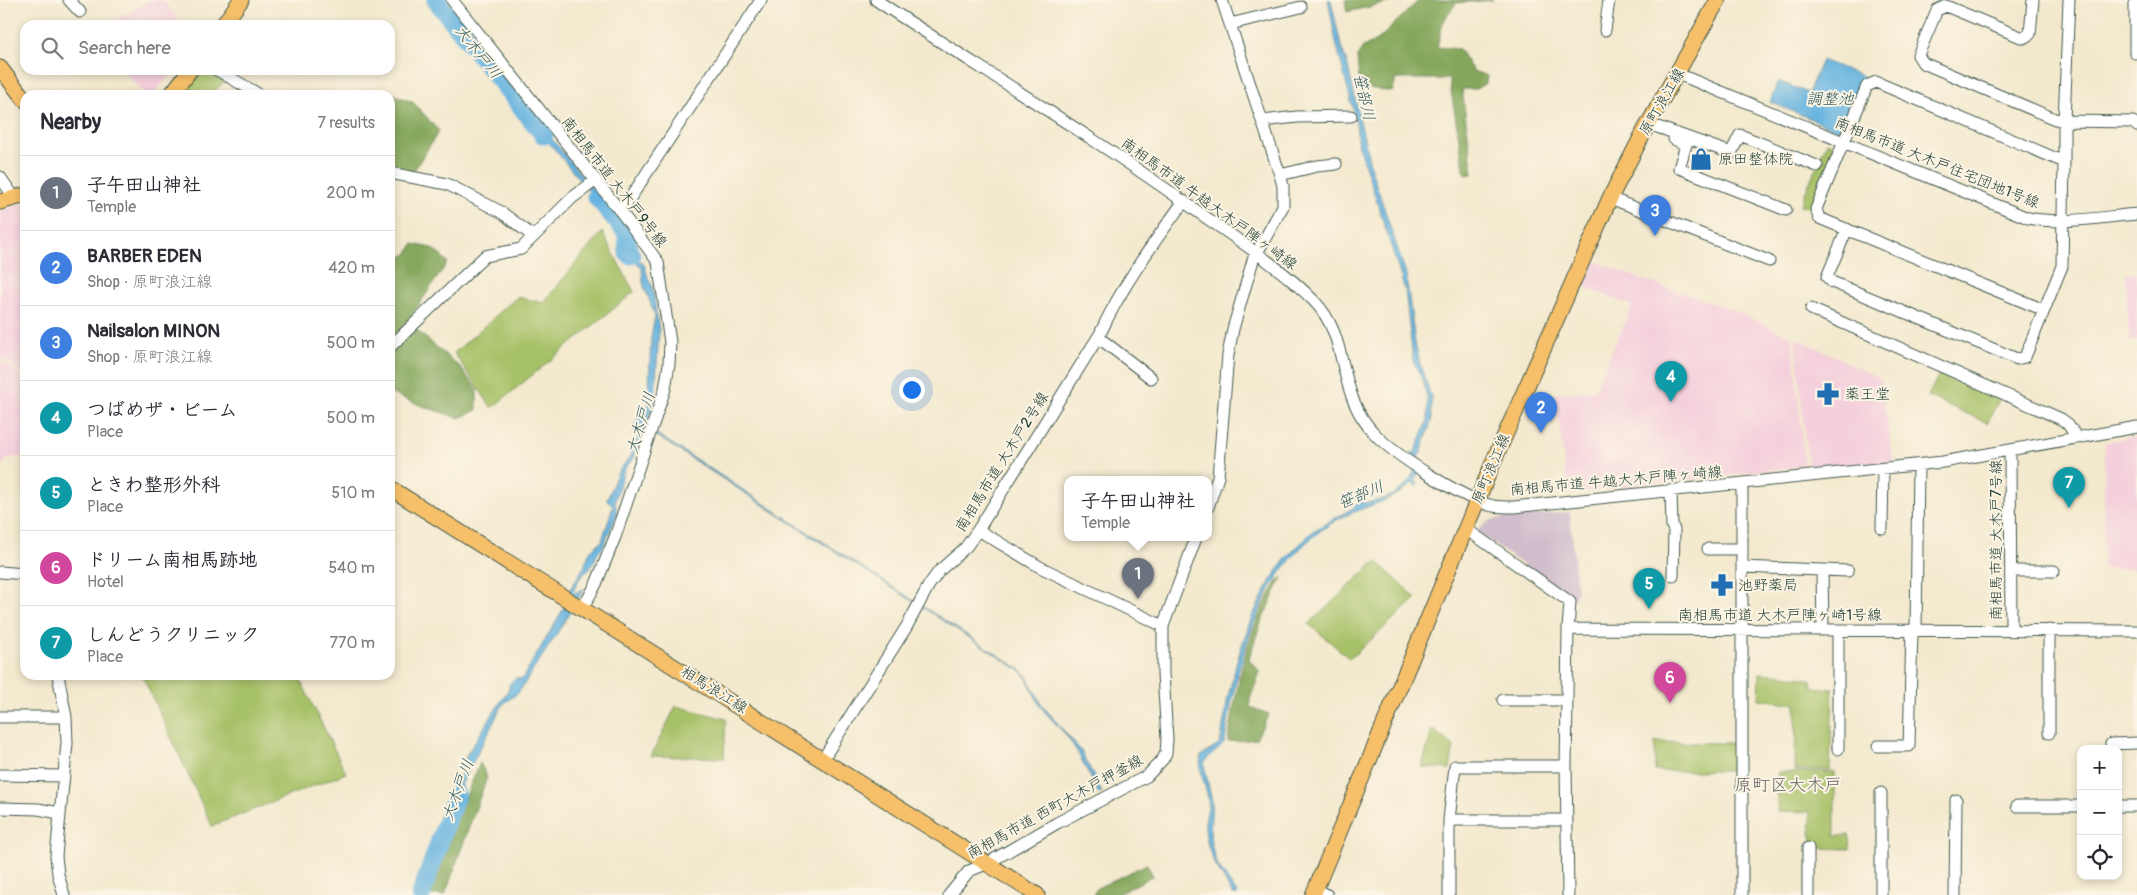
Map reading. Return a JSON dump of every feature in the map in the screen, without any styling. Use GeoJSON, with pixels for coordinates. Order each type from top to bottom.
{"type":"FeatureCollection","features":[{"type":"Feature","properties":{"kind":"main road"},"geometry":{"type":"LineString","coordinates":[[226,20],[240,0]]}},
{"type":"Feature","properties":{"kind":"main road","name":"原町浪江線"},"geometry":{"type":"LineString","coordinates":[[1318,893],[1466,529],[1610,198],[1718,0]]}},
{"type":"Feature","properties":{"kind":"main road"},"geometry":{"type":"LineString","coordinates":[[0,68],[20,94]]}},
{"type":"Feature","properties":{"kind":"main road"},"geometry":{"type":"LineString","coordinates":[[175,90],[186,75]]}},
{"type":"Feature","properties":{"kind":"main road","name":"相馬浪江線"},"geometry":{"type":"LineString","coordinates":[[395,491],[581,606],[1037,895]]}},
{"type":"Feature","properties":{"kind":"street"},"geometry":{"type":"LineString","coordinates":[[69,0],[80,12]]}},
{"type":"Feature","properties":{"kind":"street","name":"南相馬市道 大木戸9号線"},"geometry":{"type":"LineString","coordinates":[[452,0],[621,212],[659,267],[668,321],[669,364],[665,389],[615,537],[596,584],[581,606]]}},
{"type":"Feature","properties":{"kind":"street"},"geometry":{"type":"LineString","coordinates":[[621,212],[761,0]]}},
{"type":"Feature","properties":{"kind":"street","name":"南相馬市道 牛越大木戸陣ヶ崎線"},"geometry":{"type":"LineString","coordinates":[[876,0],[1184,201],[1300,288],[1325,314],[1333,328],[1356,408],[1376,436],[1431,475],[1461,494],[1478,501],[1494,506],[1514,507],[1883,469],[2010,451],[2137,427]]}},
{"type":"Feature","properties":{"kind":"street"},"geometry":{"type":"LineString","coordinates":[[1212,494],[1218,477],[1228,355],[1235,323],[1256,254],[1283,206],[1283,186],[1280,175],[1222,0]]}},
{"type":"Feature","properties":{"kind":"street"},"geometry":{"type":"LineString","coordinates":[[1605,30],[1610,0]]}},
{"type":"Feature","properties":{"kind":"street"},"geometry":{"type":"LineString","coordinates":[[2033,0],[2030,34],[2022,38],[1946,6],[1937,10],[1918,55],[1923,64],[2055,119],[2064,121],[2133,122],[2137,126]]}},
{"type":"Feature","properties":{"kind":"street"},"geometry":{"type":"LineString","coordinates":[[1847,229],[1827,277],[1832,282],[2017,359],[2024,357],[2062,266],[2064,121],[2069,0]]}},
{"type":"Feature","properties":{"kind":"street"},"geometry":{"type":"LineString","coordinates":[[2135,0],[2135,53]]}},
{"type":"Feature","properties":{"kind":"street"},"geometry":{"type":"LineString","coordinates":[[1230,24],[1301,7]]}},
{"type":"Feature","properties":{"kind":"street","name":"南相馬市道 大木戸住宅団地1号線"},"geometry":{"type":"LineString","coordinates":[[1678,74],[2014,213],[2039,220],[2063,221],[2137,214]]}},
{"type":"Feature","properties":{"kind":"street"},"geometry":{"type":"LineString","coordinates":[[226,75],[251,90]]}},
{"type":"Feature","properties":{"kind":"street"},"geometry":{"type":"LineString","coordinates":[[2044,310],[1819,218],[1816,209],[1867,86],[1876,82],[2064,162]]}},
{"type":"Feature","properties":{"kind":"street"},"geometry":{"type":"LineString","coordinates":[[1262,121],[1297,117],[1351,116]]}},
{"type":"Feature","properties":{"kind":"street"},"geometry":{"type":"LineString","coordinates":[[1648,126],[1731,153],[1740,135],[1817,166]]}},
{"type":"Feature","properties":{"kind":"street"},"geometry":{"type":"LineString","coordinates":[[1648,126],[1686,145],[1679,168],[1786,210]]}},
{"type":"Feature","properties":{"kind":"street"},"geometry":{"type":"LineString","coordinates":[[1280,175],[1317,166],[1336,164]]}},
{"type":"Feature","properties":{"kind":"street"},"geometry":{"type":"LineString","coordinates":[[395,174],[447,184],[501,212],[533,236]]}},
{"type":"Feature","properties":{"kind":"street"},"geometry":{"type":"LineString","coordinates":[[0,177],[13,198]]}},
{"type":"Feature","properties":{"kind":"street"},"geometry":{"type":"LineString","coordinates":[[395,342],[485,256],[517,251],[572,198],[596,180]]}},
{"type":"Feature","properties":{"kind":"street"},"geometry":{"type":"LineString","coordinates":[[1610,198],[1769,261]]}},
{"type":"Feature","properties":{"kind":"street","name":"南相馬市道 大木戸2号線"},"geometry":{"type":"LineString","coordinates":[[823,759],[907,626],[929,586],[940,571],[966,547],[978,530],[1098,337],[1107,317],[1184,201]]}},
{"type":"Feature","properties":{"kind":"street"},"geometry":{"type":"LineString","coordinates":[[1811,308],[1953,373],[2061,419],[2068,424],[2077,438]]}},
{"type":"Feature","properties":{"kind":"street"},"geometry":{"type":"LineString","coordinates":[[1098,337],[1151,378]]}},
{"type":"Feature","properties":{"kind":"street","name":"南相馬市道 大木戸7号線"},"geometry":{"type":"LineString","coordinates":[[2010,451],[2011,630]]}},
{"type":"Feature","properties":{"kind":"street"},"geometry":{"type":"LineString","coordinates":[[1878,746],[1909,746],[1918,465]]}},
{"type":"Feature","properties":{"kind":"street"},"geometry":{"type":"LineString","coordinates":[[1882,528],[1883,469]]}},
{"type":"Feature","properties":{"kind":"street"},"geometry":{"type":"LineString","coordinates":[[1742,484],[1742,895]]}},
{"type":"Feature","properties":{"kind":"street"},"geometry":{"type":"LineString","coordinates":[[1671,491],[1672,526],[1674,530],[1673,576]]}},
{"type":"Feature","properties":{"kind":"street"},"geometry":{"type":"LineString","coordinates":[[1466,529],[1570,602],[1566,766],[1568,895]]}},
{"type":"Feature","properties":{"kind":"street"},"geometry":{"type":"LineString","coordinates":[[978,530],[1040,567],[1163,626]]}},
{"type":"Feature","properties":{"kind":"street","name":"南相馬市道 西町大木戸押釜線"},"geometry":{"type":"LineString","coordinates":[[949,895],[970,871],[1147,776],[1163,759],[1166,753],[1167,739],[1163,626],[1195,541]]}},
{"type":"Feature","properties":{"kind":"street"},"geometry":{"type":"LineString","coordinates":[[1708,549],[1742,549]]}},
{"type":"Feature","properties":{"kind":"street"},"geometry":{"type":"LineString","coordinates":[[1742,567],[1848,571]]}},
{"type":"Feature","properties":{"kind":"street"},"geometry":{"type":"LineString","coordinates":[[1822,570],[1823,630]]}},
{"type":"Feature","properties":{"kind":"street"},"geometry":{"type":"LineString","coordinates":[[2012,571],[2054,571]]}},
{"type":"Feature","properties":{"kind":"street"},"geometry":{"type":"LineString","coordinates":[[0,572],[20,574]]}},
{"type":"Feature","properties":{"kind":"street","name":"南相馬市道 大木戸陣ヶ崎1号線"},"geometry":{"type":"LineString","coordinates":[[1568,629],[2137,631]]}},
{"type":"Feature","properties":{"kind":"street"},"geometry":{"type":"LineString","coordinates":[[1838,630],[1838,749]]}},
{"type":"Feature","properties":{"kind":"street"},"geometry":{"type":"LineString","coordinates":[[2049,630],[2049,734]]}},
{"type":"Feature","properties":{"kind":"street"},"geometry":{"type":"LineString","coordinates":[[59,680],[66,718],[67,743],[56,856],[58,874],[64,895]]}},
{"type":"Feature","properties":{"kind":"street"},"geometry":{"type":"LineString","coordinates":[[1503,700],[1567,700]]}},
{"type":"Feature","properties":{"kind":"street"},"geometry":{"type":"LineString","coordinates":[[0,717],[66,718]]}},
{"type":"Feature","properties":{"kind":"street"},"geometry":{"type":"LineString","coordinates":[[2111,744],[2137,743]]}},
{"type":"Feature","properties":{"kind":"street"},"geometry":{"type":"LineString","coordinates":[[1449,895],[1449,820],[1455,766],[1566,766]]}},
{"type":"Feature","properties":{"kind":"street"},"geometry":{"type":"LineString","coordinates":[[0,775],[64,776]]}},
{"type":"Feature","properties":{"kind":"street"},"geometry":{"type":"LineString","coordinates":[[1881,793],[1881,895]]}},
{"type":"Feature","properties":{"kind":"street"},"geometry":{"type":"LineString","coordinates":[[1955,895],[1956,800]]}},
{"type":"Feature","properties":{"kind":"street"},"geometry":{"type":"LineString","coordinates":[[2017,806],[2077,806]]}},
{"type":"Feature","properties":{"kind":"street"},"geometry":{"type":"LineString","coordinates":[[2122,806],[2137,806]]}},
{"type":"Feature","properties":{"kind":"street"},"geometry":{"type":"LineString","coordinates":[[0,808],[38,808],[59,813]]}},
{"type":"Feature","properties":{"kind":"street"},"geometry":{"type":"LineString","coordinates":[[1449,820],[1566,820]]}},
{"type":"Feature","properties":{"kind":"street"},"geometry":{"type":"LineString","coordinates":[[1808,848],[1808,895]]}},
{"type":"Feature","properties":{"kind":"shaded area"},"geometry":{"type":"Polygon","coordinates":[[[151,0],[163,0],[178,20],[116,20],[151,0]]]}},
{"type":"Feature","properties":{"kind":"shaded area"},"geometry":{"type":"Polygon","coordinates":[[[128,75],[170,75],[156,90],[141,90],[128,75]]]}},
{"type":"Feature","properties":{"kind":"shaded area"},"geometry":{"type":"Polygon","coordinates":[[[20,205],[20,371],[3,358],[0,361],[0,211],[20,205]]]}},
{"type":"Feature","properties":{"kind":"shaded area"},"geometry":{"type":"Polygon","coordinates":[[[1595,261],[1637,278],[1731,309],[1792,337],[1805,466],[1568,494],[1555,393],[1595,390],[1632,306],[1583,286],[1595,261]]]}},
{"type":"Feature","properties":{"kind":"shaded area"},"geometry":{"type":"Polygon","coordinates":[[[2126,273],[2137,273],[2137,341],[2129,342],[2126,273]]]}},
{"type":"Feature","properties":{"kind":"shaded area"},"geometry":{"type":"Polygon","coordinates":[[[1795,337],[1881,379],[1893,462],[1808,467],[1795,337]]]}},
{"type":"Feature","properties":{"kind":"shaded area"},"geometry":{"type":"Polygon","coordinates":[[[2,361],[20,376],[20,457],[7,459],[0,467],[0,364],[2,361]]]}},
{"type":"Feature","properties":{"kind":"shaded area"},"geometry":{"type":"Polygon","coordinates":[[[2137,436],[2137,569],[2103,568],[2105,442],[2137,436]]]}},
{"type":"Feature","properties":{"kind":"shaded area"},"geometry":{"type":"Polygon","coordinates":[[[1570,512],[1577,592],[1573,599],[1476,532],[1489,521],[1495,519],[1570,512]]]}},
{"type":"Feature","properties":{"kind":"green space"},"geometry":{"type":"Polygon","coordinates":[[[1345,0],[1399,0],[1347,12],[1345,0]]]}},
{"type":"Feature","properties":{"kind":"green space"},"geometry":{"type":"Polygon","coordinates":[[[1419,0],[1493,0],[1456,3],[1443,22],[1437,47],[1459,49],[1473,71],[1487,76],[1486,83],[1476,89],[1462,89],[1473,174],[1465,175],[1449,79],[1396,79],[1392,92],[1370,88],[1359,82],[1357,57],[1363,47],[1380,38],[1419,0]]]}},
{"type":"Feature","properties":{"kind":"green space"},"geometry":{"type":"Polygon","coordinates":[[[194,75],[218,75],[226,80],[216,90],[182,90],[194,75]]]}},
{"type":"Feature","properties":{"kind":"green space"},"geometry":{"type":"Polygon","coordinates":[[[395,95],[413,102],[439,131],[413,172],[395,167],[395,95]]]}},
{"type":"Feature","properties":{"kind":"green space"},"geometry":{"type":"Polygon","coordinates":[[[1827,142],[1833,145],[1835,152],[1811,208],[1800,205],[1827,142]]]}},
{"type":"Feature","properties":{"kind":"green space"},"geometry":{"type":"Polygon","coordinates":[[[602,232],[634,292],[492,408],[454,353],[517,297],[543,303],[602,232]]]}},
{"type":"Feature","properties":{"kind":"green space"},"geometry":{"type":"Polygon","coordinates":[[[413,244],[432,248],[448,262],[407,322],[460,367],[477,389],[477,410],[459,418],[395,395],[395,260],[407,254],[413,244]]]}},
{"type":"Feature","properties":{"kind":"green space"},"geometry":{"type":"Polygon","coordinates":[[[1941,370],[2001,396],[1987,423],[1928,396],[1941,370]]]}},
{"type":"Feature","properties":{"kind":"green space"},"geometry":{"type":"Polygon","coordinates":[[[1376,561],[1416,598],[1350,659],[1309,624],[1376,561]]]}},
{"type":"Feature","properties":{"kind":"green space"},"geometry":{"type":"Polygon","coordinates":[[[1282,577],[1260,625],[1249,659],[1260,672],[1250,699],[1250,707],[1269,714],[1256,739],[1228,742],[1239,679],[1247,648],[1262,608],[1282,577]]]}},
{"type":"Feature","properties":{"kind":"green space"},"geometry":{"type":"Polygon","coordinates":[[[1760,673],[1802,677],[1811,680],[1812,687],[1833,689],[1830,770],[1795,770],[1796,704],[1759,699],[1760,673]]]}},
{"type":"Feature","properties":{"kind":"green space"},"geometry":{"type":"Polygon","coordinates":[[[144,680],[300,680],[346,773],[212,826],[144,680]]]}},
{"type":"Feature","properties":{"kind":"green space"},"geometry":{"type":"Polygon","coordinates":[[[676,706],[726,719],[724,758],[651,756],[676,706]]]}},
{"type":"Feature","properties":{"kind":"green space"},"geometry":{"type":"Polygon","coordinates":[[[1432,729],[1454,746],[1450,769],[1422,767],[1432,729]]]}},
{"type":"Feature","properties":{"kind":"green space"},"geometry":{"type":"Polygon","coordinates":[[[1655,742],[1734,743],[1733,771],[1655,771],[1655,742]]]}},
{"type":"Feature","properties":{"kind":"green space"},"geometry":{"type":"Polygon","coordinates":[[[480,763],[487,777],[445,895],[431,895],[448,838],[480,763]]]}},
{"type":"Feature","properties":{"kind":"green space"},"geometry":{"type":"Polygon","coordinates":[[[1778,772],[1835,772],[1835,836],[1849,835],[1850,849],[1812,848],[1810,812],[1777,811],[1778,772]]]}},
{"type":"Feature","properties":{"kind":"green space"},"geometry":{"type":"Polygon","coordinates":[[[1147,864],[1153,876],[1116,895],[1093,895],[1097,888],[1147,864]]]}},
{"type":"Feature","properties":{"kind":"water"},"geometry":{"type":"Polygon","coordinates":[[[431,0],[441,0],[629,235],[631,253],[644,264],[652,285],[659,330],[655,398],[644,431],[658,435],[1021,670],[1027,677],[1042,705],[1081,751],[1102,793],[1099,794],[1077,751],[1066,735],[1040,706],[1026,677],[1021,671],[658,437],[643,433],[632,460],[624,470],[615,500],[617,514],[603,547],[591,567],[579,579],[572,594],[584,589],[519,692],[503,704],[462,783],[441,846],[433,854],[422,895],[418,895],[429,854],[446,823],[467,754],[509,689],[509,685],[515,678],[522,679],[565,606],[567,594],[584,567],[590,551],[602,541],[613,506],[607,500],[617,474],[631,455],[639,434],[633,430],[651,398],[649,386],[651,338],[655,316],[643,283],[642,268],[628,254],[627,237],[541,133],[513,93],[481,62],[483,54],[474,50],[431,0]]]}},
{"type":"Feature","properties":{"kind":"water"},"geometry":{"type":"Polygon","coordinates":[[[1328,0],[1331,0],[1371,169],[1406,274],[1415,343],[1431,396],[1432,419],[1421,453],[1418,455],[1420,471],[1415,480],[1418,484],[1416,486],[1412,483],[1395,496],[1335,521],[1309,540],[1288,563],[1270,589],[1256,618],[1245,647],[1237,678],[1225,741],[1204,764],[1212,802],[1211,844],[1218,866],[1238,895],[1233,895],[1208,847],[1205,824],[1208,802],[1200,761],[1201,756],[1220,744],[1228,697],[1238,657],[1251,619],[1271,580],[1287,557],[1313,531],[1353,508],[1359,502],[1379,500],[1403,488],[1413,475],[1415,467],[1415,457],[1410,453],[1415,452],[1428,420],[1427,397],[1423,381],[1413,360],[1405,290],[1359,146],[1355,117],[1336,43],[1328,0]]]}},
{"type":"Feature","properties":{"kind":"water","name":"調整池"},"geometry":{"type":"Polygon","coordinates":[[[1822,60],[1864,77],[1842,129],[1838,130],[1770,102],[1778,81],[1808,93],[1822,60]]]}},
{"type":"Feature","properties":{"kind":"waterway","name":"大木戸川"},"geometry":{"type":"LineString","coordinates":[[436,0],[544,135]]}},
{"type":"Feature","properties":{"kind":"waterway","name":"大木戸川"},"geometry":{"type":"LineString","coordinates":[[596,196],[627,233],[628,253],[631,255]]}},
{"type":"Feature","properties":{"kind":"waterway","name":"大木戸川"},"geometry":{"type":"LineString","coordinates":[[421,895],[456,795]]}},
{"type":"Feature","properties":{"kind":"place","name":"原田整体院"},"geometry":{"type":"Point","coordinates":[1701,159]}},
{"type":"Feature","properties":{"kind":"place","name":"Nailsalon MINON"},"geometry":{"type":"Point","coordinates":[1655,236]}},
{"type":"Feature","properties":{"kind":"place","name":"薬王堂"},"geometry":{"type":"Point","coordinates":[1828,394]}},
{"type":"Feature","properties":{"kind":"place","name":"つばめザ・ビーム"},"geometry":{"type":"Point","coordinates":[1671,402]}},
{"type":"Feature","properties":{"kind":"place","name":"BARBER EDEN"},"geometry":{"type":"Point","coordinates":[1541,433]}},
{"type":"Feature","properties":{"kind":"place","name":"しんどうクリニック"},"geometry":{"type":"Point","coordinates":[2069,508]}},
{"type":"Feature","properties":{"kind":"place","name":"池野薬局"},"geometry":{"type":"Point","coordinates":[1722,585]}},
{"type":"Feature","properties":{"kind":"place","name":"子午田山神社"},"geometry":{"type":"Point","coordinates":[1138,599]}},
{"type":"Feature","properties":{"kind":"place","name":"ときわ整形外科"},"geometry":{"type":"Point","coordinates":[1649,609]}},
{"type":"Feature","properties":{"kind":"place","name":"ドリーム南相馬跡地"},"geometry":{"type":"Point","coordinates":[1670,703]}},
{"type":"Feature","properties":{"kind":"district","name":"原町区大木戸"},"geometry":{"type":"Point","coordinates":[1788,785]}},
{"type":"Feature","properties":{"kind":"water label","name":"笹部川"},"geometry":{"type":"Point","coordinates":[1364,97]}},
{"type":"Feature","properties":{"kind":"water label","name":"笹部川"},"geometry":{"type":"Point","coordinates":[1361,495]}}]}
